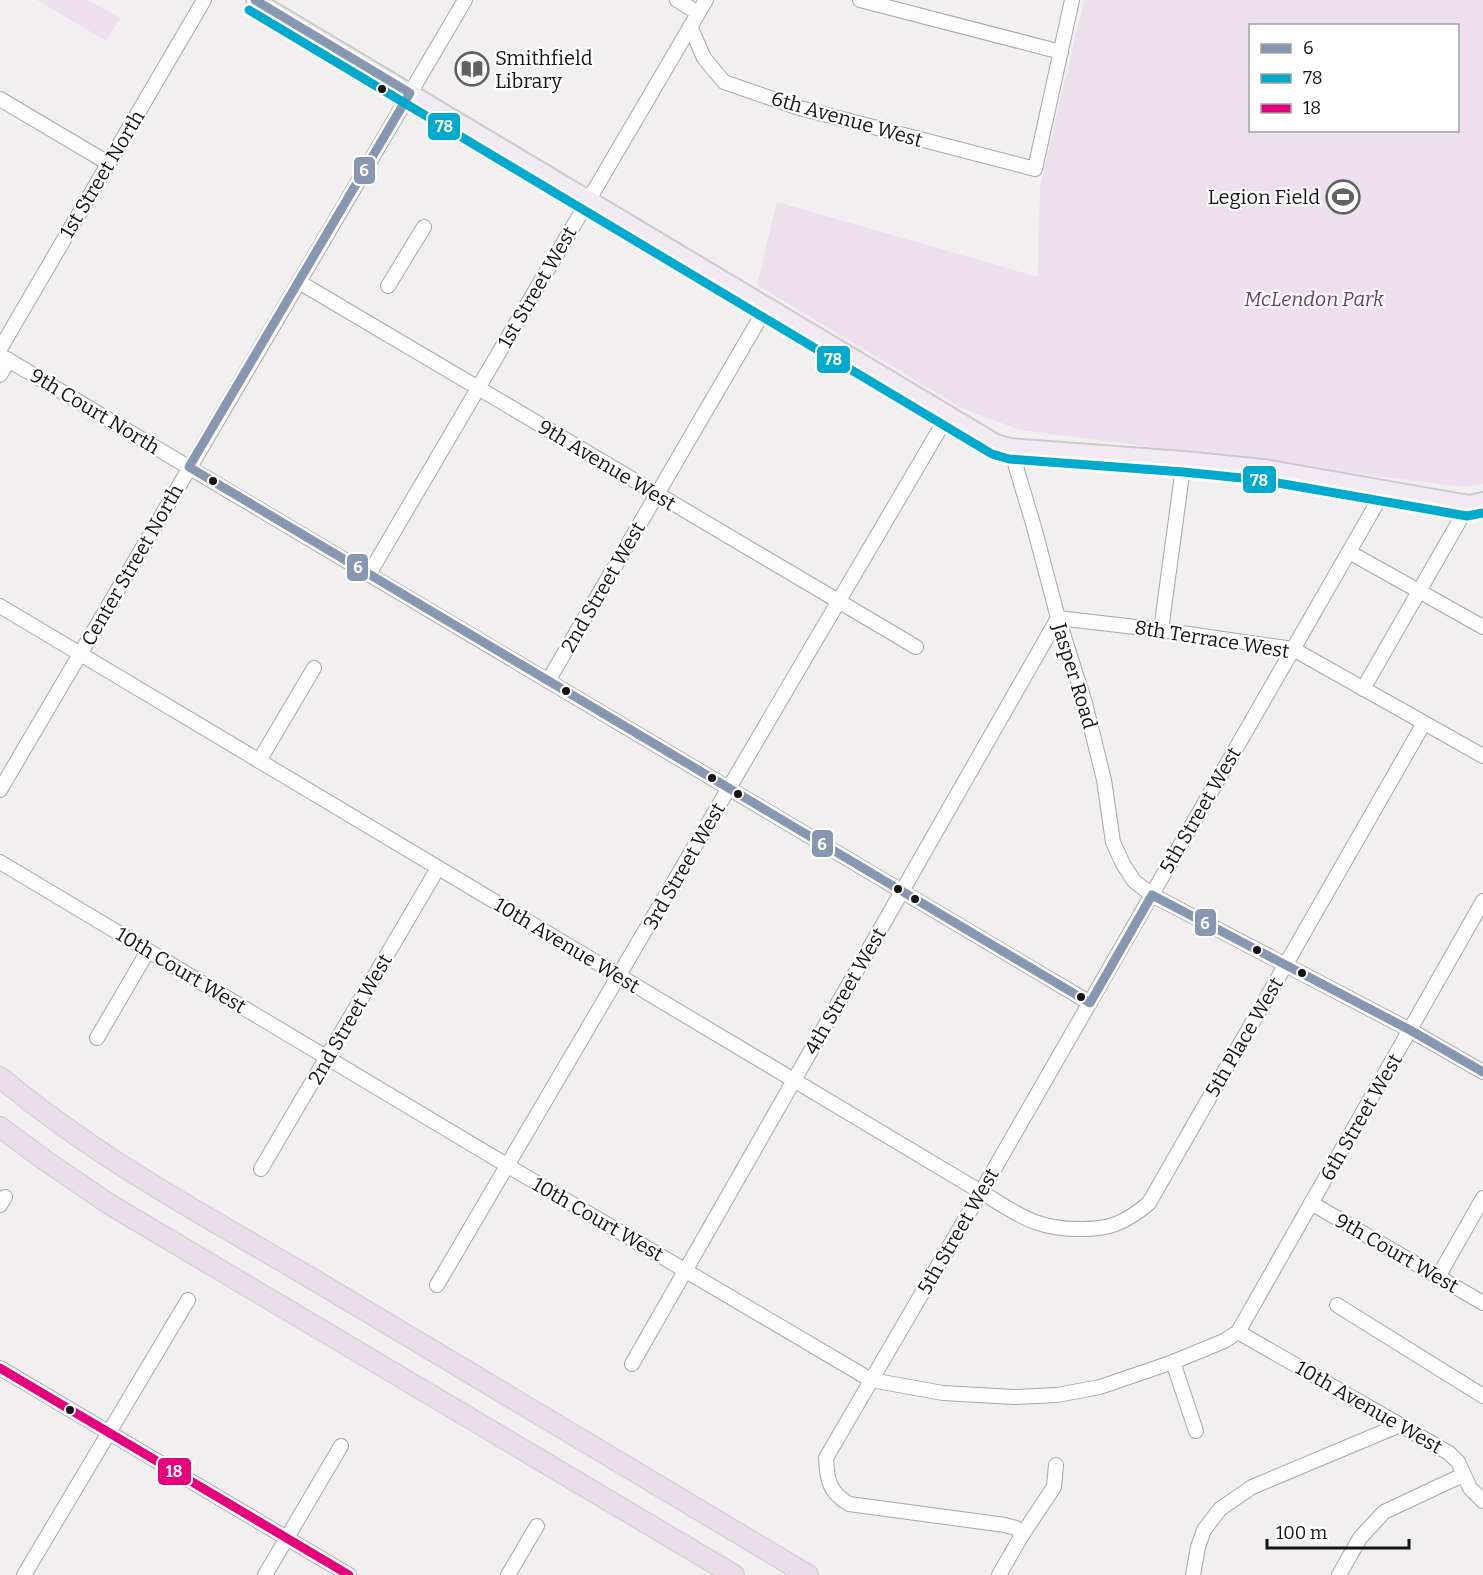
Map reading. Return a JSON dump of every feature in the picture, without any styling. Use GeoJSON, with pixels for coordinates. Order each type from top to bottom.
{"type":"FeatureCollection","features":[{"type":"Feature","properties":{"kind":"highway"},"geometry":{"type":"LineString","coordinates":[[0,1077],[79,1137],[144,1180],[808,1575]]}},
{"type":"Feature","properties":{"kind":"highway"},"geometry":{"type":"LineString","coordinates":[[0,1127],[109,1204],[734,1575]]}},
{"type":"Feature","properties":{"kind":"main road"},"geometry":{"type":"LineString","coordinates":[[255,0],[996,443],[1010,447],[1263,468],[1476,503]]}},
{"type":"Feature","properties":{"kind":"street","name":"1st Street North"},"geometry":{"type":"LineString","coordinates":[[0,375],[3,354],[108,163],[204,0]]}},
{"type":"Feature","properties":{"kind":"street","name":"Center Street North"},"geometry":{"type":"LineString","coordinates":[[0,790],[465,0]]}},
{"type":"Feature","properties":{"kind":"street"},"geometry":{"type":"LineString","coordinates":[[678,0],[698,12]]}},
{"type":"Feature","properties":{"kind":"street","name":"1st Street West"},"geometry":{"type":"LineString","coordinates":[[369,574],[706,0]]}},
{"type":"Feature","properties":{"kind":"street"},"geometry":{"type":"LineString","coordinates":[[860,0],[1061,52],[1072,0]]}},
{"type":"Feature","properties":{"kind":"street","name":"6th Avenue West"},"geometry":{"type":"LineString","coordinates":[[690,26],[704,58],[724,82],[796,107],[1035,169],[1061,52]]}},
{"type":"Feature","properties":{"kind":"street"},"geometry":{"type":"LineString","coordinates":[[0,99],[108,163]]}},
{"type":"Feature","properties":{"kind":"street"},"geometry":{"type":"LineString","coordinates":[[388,286],[424,227]]}},
{"type":"Feature","properties":{"kind":"street","name":"9th Avenue West"},"geometry":{"type":"LineString","coordinates":[[298,282],[916,647]]}},
{"type":"Feature","properties":{"kind":"street","name":"2nd Street West"},"geometry":{"type":"LineString","coordinates":[[548,681],[767,306]]}},
{"type":"Feature","properties":{"kind":"street","name":"9th Court North"},"geometry":{"type":"LineString","coordinates":[[3,354],[189,467]]}},
{"type":"Feature","properties":{"kind":"street","name":"3rd Street West"},"geometry":{"type":"LineString","coordinates":[[437,1285],[948,415]]}},
{"type":"Feature","properties":{"kind":"street","name":"Jasper Road"},"geometry":{"type":"LineString","coordinates":[[1010,447],[1058,618],[1085,703],[1104,780],[1113,842],[1134,881],[1152,895]]}},
{"type":"Feature","properties":{"kind":"street"},"geometry":{"type":"LineString","coordinates":[[1161,630],[1184,460]]}},
{"type":"Feature","properties":{"kind":"street"},"geometry":{"type":"LineString","coordinates":[[189,467],[1090,1004]]}},
{"type":"Feature","properties":{"kind":"street","name":"5th Street West"},"geometry":{"type":"LineString","coordinates":[[1022,1535],[1016,1528],[1005,1525],[849,1504],[840,1499],[828,1481],[826,1458],[1090,1004],[1385,489]]}},
{"type":"Feature","properties":{"kind":"street"},"geometry":{"type":"LineString","coordinates":[[1363,689],[1419,591],[1476,503]]}},
{"type":"Feature","properties":{"kind":"street"},"geometry":{"type":"LineString","coordinates":[[1349,552],[1483,627]]}},
{"type":"Feature","properties":{"kind":"street","name":"10th Avenue West"},"geometry":{"type":"LineString","coordinates":[[0,606],[981,1192],[1032,1221],[1057,1228]]}},
{"type":"Feature","properties":{"kind":"street","name":"8th Terrace West"},"geometry":{"type":"LineString","coordinates":[[1058,618],[1161,630],[1293,650],[1483,756]]}},
{"type":"Feature","properties":{"kind":"street","name":"4th Street West"},"geometry":{"type":"LineString","coordinates":[[632,1364],[1058,618]]}},
{"type":"Feature","properties":{"kind":"street"},"geometry":{"type":"LineString","coordinates":[[260,761],[314,668]]}},
{"type":"Feature","properties":{"kind":"street","name":"5th Place West"},"geometry":{"type":"LineString","coordinates":[[1057,1228],[1097,1230],[1113,1226],[1136,1214],[1149,1203],[1424,723]]}},
{"type":"Feature","properties":{"kind":"street","name":"10th Court West"},"geometry":{"type":"LineString","coordinates":[[0,862],[871,1380],[943,1393],[1014,1397],[1057,1395],[1100,1387],[1173,1362],[1224,1341],[1238,1332]]}},
{"type":"Feature","properties":{"kind":"street","name":"2nd Street West"},"geometry":{"type":"LineString","coordinates":[[261,1169],[438,868]]}},
{"type":"Feature","properties":{"kind":"street"},"geometry":{"type":"LineString","coordinates":[[1152,895],[1410,1030],[1483,1072]]}},
{"type":"Feature","properties":{"kind":"street","name":"6th Street West"},"geometry":{"type":"LineString","coordinates":[[1238,1332],[1483,901]]}},
{"type":"Feature","properties":{"kind":"street"},"geometry":{"type":"LineString","coordinates":[[97,1038],[148,951]]}},
{"type":"Feature","properties":{"kind":"street"},"geometry":{"type":"LineString","coordinates":[[1438,1277],[1483,1198]]}},
{"type":"Feature","properties":{"kind":"street","name":"9th Court West"},"geometry":{"type":"LineString","coordinates":[[1311,1203],[1483,1303]]}},
{"type":"Feature","properties":{"kind":"street"},"geometry":{"type":"LineString","coordinates":[[24,1575],[188,1300]]}},
{"type":"Feature","properties":{"kind":"street"},"geometry":{"type":"LineString","coordinates":[[1337,1305],[1483,1396]]}},
{"type":"Feature","properties":{"kind":"street","name":"10th Avenue West"},"geometry":{"type":"LineString","coordinates":[[1238,1332],[1449,1453],[1458,1462],[1470,1488],[1483,1501]]}},
{"type":"Feature","properties":{"kind":"street"},"geometry":{"type":"LineString","coordinates":[[1173,1362],[1196,1431]]}},
{"type":"Feature","properties":{"kind":"street"},"geometry":{"type":"LineString","coordinates":[[0,1368],[349,1575]]}},
{"type":"Feature","properties":{"kind":"street"},"geometry":{"type":"LineString","coordinates":[[1193,1575],[1204,1530],[1220,1509],[1252,1487],[1400,1425]]}},
{"type":"Feature","properties":{"kind":"street"},"geometry":{"type":"LineString","coordinates":[[265,1575],[341,1446]]}},
{"type":"Feature","properties":{"kind":"street"},"geometry":{"type":"LineString","coordinates":[[999,1575],[1054,1487],[1056,1466]]}},
{"type":"Feature","properties":{"kind":"street"},"geometry":{"type":"LineString","coordinates":[[1339,1575],[1360,1538],[1384,1512],[1463,1475]]}},
{"type":"Feature","properties":{"kind":"street"},"geometry":{"type":"LineString","coordinates":[[508,1575],[537,1526]]}},
{"type":"Feature","properties":{"kind":"green space"},"geometry":{"type":"Polygon","coordinates":[[[37,0],[88,0],[120,18],[106,41],[37,0]]]}},
{"type":"Feature","properties":{"kind":"green space","name":"McLendon Park"},"geometry":{"type":"Polygon","coordinates":[[[1084,0],[1483,0],[1483,484],[1462,487],[1020,430],[961,408],[757,285],[777,202],[1038,277],[1040,186],[1084,0]]]}},
{"type":"Feature","properties":{"kind":"transit line","name":"6"},"geometry":{"type":"LineString","coordinates":[[255,0],[410,93],[189,467],[1090,1003],[1152,895],[1410,1030],[1483,1072]]}},
{"type":"Feature","properties":{"kind":"transit line","name":"78"},"geometry":{"type":"LineString","coordinates":[[249,10],[992,454],[1009,459],[1261,480],[1467,516],[1483,513]]}},
{"type":"Feature","properties":{"kind":"transit line","name":"18"},"geometry":{"type":"LineString","coordinates":[[0,1368],[349,1575]]}},
{"type":"Feature","properties":{"kind":"place","name":"Smithfield Library"},"geometry":{"type":"Point","coordinates":[472,69]}},
{"type":"Feature","properties":{"kind":"place","name":"Legion Field"},"geometry":{"type":"Point","coordinates":[1343,197]}}]}
